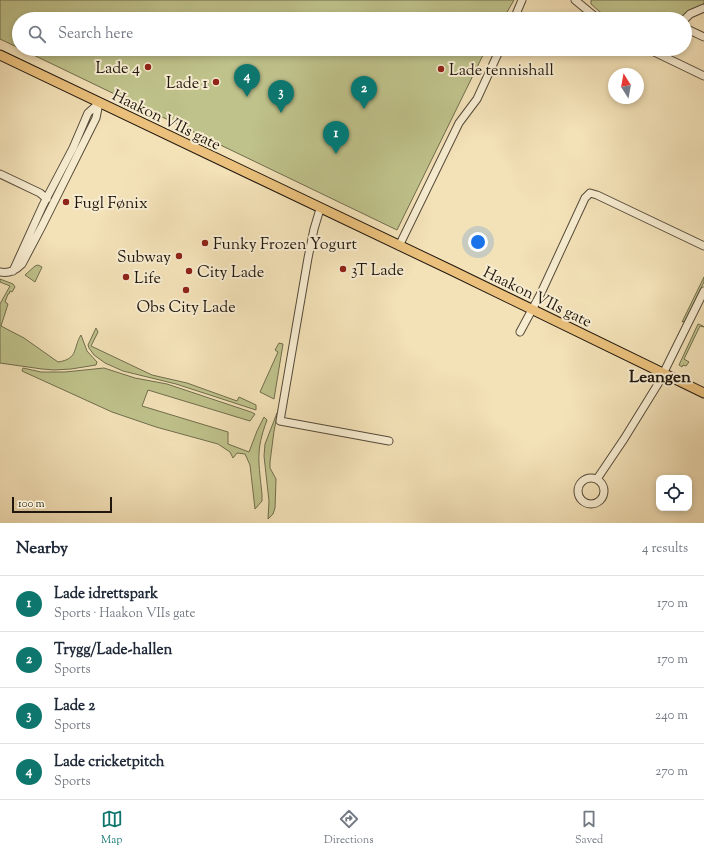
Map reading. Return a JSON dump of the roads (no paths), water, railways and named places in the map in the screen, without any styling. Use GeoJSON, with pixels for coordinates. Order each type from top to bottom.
{"type":"FeatureCollection","features":[{"type":"Feature","properties":{"kind":"main road","name":"Haakon VIIs gate"},"geometry":{"type":"LineString","coordinates":[[0,55],[704,393]]}},
{"type":"Feature","properties":{"kind":"street"},"geometry":{"type":"LineString","coordinates":[[517,12],[522,0]]}},
{"type":"Feature","properties":{"kind":"street"},"geometry":{"type":"LineString","coordinates":[[576,0],[590,12]]}},
{"type":"Feature","properties":{"kind":"street"},"geometry":{"type":"LineString","coordinates":[[692,13],[704,8]]}},
{"type":"Feature","properties":{"kind":"street"},"geometry":{"type":"LineString","coordinates":[[692,31],[704,37]]}},
{"type":"Feature","properties":{"kind":"street"},"geometry":{"type":"LineString","coordinates":[[399,246],[459,123],[477,99],[497,56]]}},
{"type":"Feature","properties":{"kind":"street"},"geometry":{"type":"LineString","coordinates":[[667,56],[704,76]]}},
{"type":"Feature","properties":{"kind":"street"},"geometry":{"type":"LineString","coordinates":[[13,270],[47,198],[73,148],[88,113],[99,103]]}},
{"type":"Feature","properties":{"kind":"street"},"geometry":{"type":"LineString","coordinates":[[0,272],[5,273],[22,264],[96,118],[99,103]]}},
{"type":"Feature","properties":{"kind":"street"},"geometry":{"type":"LineString","coordinates":[[0,174],[40,193],[47,198]]}},
{"type":"Feature","properties":{"kind":"street"},"geometry":{"type":"LineString","coordinates":[[520,332],[537,300],[585,198],[590,193],[704,246]]}},
{"type":"Feature","properties":{"kind":"street"},"geometry":{"type":"LineString","coordinates":[[320,209],[308,258],[280,421],[389,441]]}},
{"type":"Feature","properties":{"kind":"street"},"geometry":{"type":"LineString","coordinates":[[597,479],[624,439],[663,373],[704,291]]}},
{"type":"Feature","properties":{"kind":"place","name":"Lade 4"},"geometry":{"type":"Point","coordinates":[148,67]}},
{"type":"Feature","properties":{"kind":"place","name":"Lade tennishall"},"geometry":{"type":"Point","coordinates":[441,69]}},
{"type":"Feature","properties":{"kind":"place","name":"Lade 1"},"geometry":{"type":"Point","coordinates":[216,82]}},
{"type":"Feature","properties":{"kind":"place","name":"Lade cricketpitch"},"geometry":{"type":"Point","coordinates":[247,97]}},
{"type":"Feature","properties":{"kind":"place","name":"Trygg/Lade-hallen"},"geometry":{"type":"Point","coordinates":[364,109]}},
{"type":"Feature","properties":{"kind":"place","name":"Lade 2"},"geometry":{"type":"Point","coordinates":[281,113]}},
{"type":"Feature","properties":{"kind":"place","name":"Lade idrettspark"},"geometry":{"type":"Point","coordinates":[336,154]}},
{"type":"Feature","properties":{"kind":"place","name":"Fugl Fønix"},"geometry":{"type":"Point","coordinates":[66,202]}},
{"type":"Feature","properties":{"kind":"place","name":"Funky Frozen Yogurt"},"geometry":{"type":"Point","coordinates":[205,243]}},
{"type":"Feature","properties":{"kind":"place","name":"Subway"},"geometry":{"type":"Point","coordinates":[179,256]}},
{"type":"Feature","properties":{"kind":"place","name":"3T Lade"},"geometry":{"type":"Point","coordinates":[343,269]}},
{"type":"Feature","properties":{"kind":"place","name":"City Lade"},"geometry":{"type":"Point","coordinates":[189,271]}},
{"type":"Feature","properties":{"kind":"place","name":"Life"},"geometry":{"type":"Point","coordinates":[126,277]}},
{"type":"Feature","properties":{"kind":"place","name":"Obs City Lade"},"geometry":{"type":"Point","coordinates":[186,290]}},
{"type":"Feature","properties":{"kind":"district","name":"Leangen"},"geometry":{"type":"Point","coordinates":[660,376]}}]}
